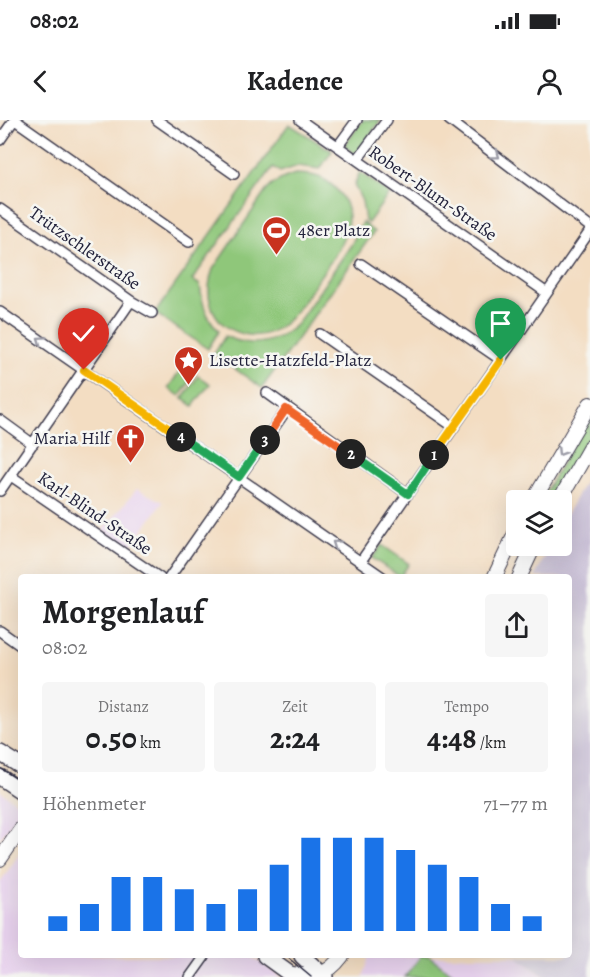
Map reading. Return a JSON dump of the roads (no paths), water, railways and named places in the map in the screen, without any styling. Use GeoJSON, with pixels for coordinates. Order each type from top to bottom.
{"type":"FeatureCollection","features":[{"type":"Feature","properties":{"kind":"main road"},"geometry":{"type":"LineString","coordinates":[[0,753],[18,764]]}},
{"type":"Feature","properties":{"kind":"main road"},"geometry":{"type":"LineString","coordinates":[[0,777],[18,789]]}},
{"type":"Feature","properties":{"kind":"main road"},"geometry":{"type":"LineString","coordinates":[[272,958],[313,970]]}},
{"type":"Feature","properties":{"kind":"street"},"geometry":{"type":"LineString","coordinates":[[0,140],[15,120],[189,242]]}},
{"type":"Feature","properties":{"kind":"street"},"geometry":{"type":"LineString","coordinates":[[158,120],[234,174]]}},
{"type":"Feature","properties":{"kind":"street","name":"Robert-Blum-Straße"},"geometry":{"type":"LineString","coordinates":[[300,120],[547,293]]}},
{"type":"Feature","properties":{"kind":"street"},"geometry":{"type":"LineString","coordinates":[[338,147],[357,120]]}},
{"type":"Feature","properties":{"kind":"street"},"geometry":{"type":"LineString","coordinates":[[357,160],[387,120]]}},
{"type":"Feature","properties":{"kind":"street"},"geometry":{"type":"LineString","coordinates":[[361,561],[590,229],[449,120]]}},
{"type":"Feature","properties":{"kind":"street","name":"Trützschlerstraße"},"geometry":{"type":"LineString","coordinates":[[0,209],[131,301],[152,313]]}},
{"type":"Feature","properties":{"kind":"street"},"geometry":{"type":"LineString","coordinates":[[361,264],[501,360]]}},
{"type":"Feature","properties":{"kind":"street"},"geometry":{"type":"LineString","coordinates":[[0,491],[131,301]]}},
{"type":"Feature","properties":{"kind":"street"},"geometry":{"type":"LineString","coordinates":[[0,312],[379,574]]}},
{"type":"Feature","properties":{"kind":"street"},"geometry":{"type":"LineString","coordinates":[[320,334],[454,427]]}},
{"type":"Feature","properties":{"kind":"street"},"geometry":{"type":"LineString","coordinates":[[267,393],[286,409],[408,494]]}},
{"type":"Feature","properties":{"kind":"street"},"geometry":{"type":"LineString","coordinates":[[539,490],[590,404]]}},
{"type":"Feature","properties":{"kind":"street"},"geometry":{"type":"LineString","coordinates":[[173,574],[286,409]]}},
{"type":"Feature","properties":{"kind":"street"},"geometry":{"type":"LineString","coordinates":[[0,420],[33,444]]}},
{"type":"Feature","properties":{"kind":"street"},"geometry":{"type":"LineString","coordinates":[[565,490],[590,447]]}},
{"type":"Feature","properties":{"kind":"street","name":"Karl-Blind-Straße"},"geometry":{"type":"LineString","coordinates":[[11,476],[154,574]]}},
{"type":"Feature","properties":{"kind":"street"},"geometry":{"type":"LineString","coordinates":[[496,574],[506,553]]}},
{"type":"Feature","properties":{"kind":"street"},"geometry":{"type":"LineString","coordinates":[[521,574],[529,556]]}},
{"type":"Feature","properties":{"kind":"street"},"geometry":{"type":"LineString","coordinates":[[0,631],[18,644]]}},
{"type":"Feature","properties":{"kind":"street"},"geometry":{"type":"LineString","coordinates":[[0,859],[18,833]]}},
{"type":"Feature","properties":{"kind":"street"},"geometry":{"type":"LineString","coordinates":[[190,977],[204,958]]}},
{"type":"Feature","properties":{"kind":"street"},"geometry":{"type":"LineString","coordinates":[[313,970],[338,958]]}},
{"type":"Feature","properties":{"kind":"tram line"},"geometry":{"type":"LineString","coordinates":[[0,768],[18,780]]}},
{"type":"Feature","properties":{"kind":"tram line"},"geometry":{"type":"LineString","coordinates":[[288,958],[311,977]]}},
{"type":"Feature","properties":{"kind":"place","name":"48er Platz"},"geometry":{"type":"Point","coordinates":[277,256]}},
{"type":"Feature","properties":{"kind":"place","name":"Lisette-Hatzfeld-Platz"},"geometry":{"type":"Point","coordinates":[188,386]}},
{"type":"Feature","properties":{"kind":"place","name":"Maria Hilf"},"geometry":{"type":"Point","coordinates":[131,464]}}]}
